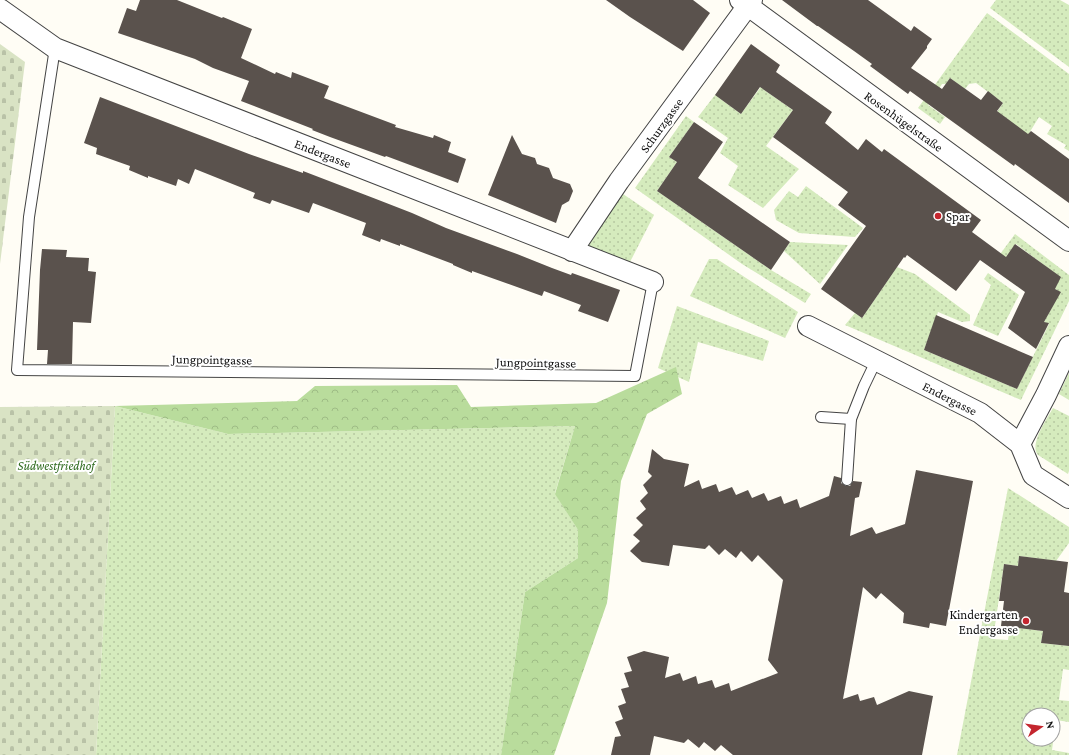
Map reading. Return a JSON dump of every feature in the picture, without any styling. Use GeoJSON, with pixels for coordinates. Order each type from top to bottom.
{"type":"FeatureCollection","features":[{"type":"Feature","properties":{"kind":"street","name":"Rosenhügelstraße"},"geometry":{"type":"LineString","coordinates":[[747,2],[1069,241]]}},
{"type":"Feature","properties":{"kind":"street","name":"Schurzgasse"},"geometry":{"type":"LineString","coordinates":[[572,251],[747,2]]}},
{"type":"Feature","properties":{"kind":"street","name":"Endergasse"},"geometry":{"type":"LineString","coordinates":[[0,9],[55,48],[653,282]]}},
{"type":"Feature","properties":{"kind":"street","name":"Endergasse"},"geometry":{"type":"LineString","coordinates":[[808,326],[980,413],[1020,444]]}},
{"type":"Feature","properties":{"kind":"street"},"geometry":{"type":"LineString","coordinates":[[1069,346],[1046,395],[1020,444],[1033,476],[1069,498]]}},
{"type":"Feature","properties":{"kind":"lane","name":"Jungpointgasse"},"geometry":{"type":"LineString","coordinates":[[55,48],[29,217],[17,370],[635,376],[653,282]]}},
{"type":"Feature","properties":{"kind":"lane"},"geometry":{"type":"LineString","coordinates":[[847,480],[851,419],[876,361]]}},
{"type":"Feature","properties":{"kind":"lane"},"geometry":{"type":"LineString","coordinates":[[821,417],[851,419]]}},
{"type":"Feature","properties":{"kind":"green space"},"geometry":{"type":"Polygon","coordinates":[[[996,0],[1060,0],[1069,5],[1069,67],[990,8],[996,0]]]}},
{"type":"Feature","properties":{"kind":"green space"},"geometry":{"type":"Polygon","coordinates":[[[987,13],[1069,74],[1069,151],[1064,148],[1066,145],[1047,134],[1052,126],[1039,117],[1028,135],[997,112],[1003,103],[976,83],[969,84],[965,89],[950,78],[946,84],[942,84],[928,105],[945,117],[940,124],[918,108],[987,13]]]}},
{"type":"Feature","properties":{"kind":"green space"},"geometry":{"type":"Polygon","coordinates":[[[0,44],[25,62],[0,264],[0,44]]]}},
{"type":"Feature","properties":{"kind":"green space"},"geometry":{"type":"Polygon","coordinates":[[[763,84],[764,90],[793,110],[766,146],[799,169],[763,208],[728,185],[738,166],[720,153],[728,138],[698,117],[715,95],[741,114],[763,84]]]}},
{"type":"Feature","properties":{"kind":"green space"},"geometry":{"type":"Polygon","coordinates":[[[686,116],[694,122],[669,157],[677,162],[657,191],[771,270],[811,294],[805,303],[742,264],[635,188],[686,116]]]}},
{"type":"Feature","properties":{"kind":"green space"},"geometry":{"type":"Polygon","coordinates":[[[806,186],[863,228],[855,237],[799,233],[776,220],[774,210],[789,191],[798,197],[806,186]]]}},
{"type":"Feature","properties":{"kind":"green space"},"geometry":{"type":"Polygon","coordinates":[[[623,194],[654,215],[630,262],[588,247],[587,242],[623,194]]]}},
{"type":"Feature","properties":{"kind":"green space"},"geometry":{"type":"Polygon","coordinates":[[[1015,234],[1069,275],[1069,301],[1021,400],[845,325],[855,313],[862,318],[897,267],[915,274],[970,315],[970,321],[962,322],[938,312],[924,350],[1017,389],[1049,324],[1044,322],[1060,292],[1055,289],[1060,277],[1016,244],[1003,261],[998,257],[1015,234]]]}},
{"type":"Feature","properties":{"kind":"green space"},"geometry":{"type":"Polygon","coordinates":[[[790,242],[848,245],[820,284],[784,251],[790,242]]]}},
{"type":"Feature","properties":{"kind":"green space"},"geometry":{"type":"Polygon","coordinates":[[[709,259],[717,259],[798,312],[785,338],[690,296],[709,259]]]}},
{"type":"Feature","properties":{"kind":"green space"},"geometry":{"type":"Polygon","coordinates":[[[988,273],[1019,295],[998,336],[973,325],[991,285],[984,279],[988,273]]]}},
{"type":"Feature","properties":{"kind":"green space"},"geometry":{"type":"Polygon","coordinates":[[[677,306],[769,341],[763,361],[698,342],[689,382],[658,368],[677,306]]]}},
{"type":"Feature","properties":{"kind":"green space"},"geometry":{"type":"Polygon","coordinates":[[[676,367],[682,394],[647,414],[621,481],[607,603],[554,755],[501,755],[525,592],[578,558],[578,530],[555,494],[575,426],[228,434],[115,406],[297,401],[315,386],[457,385],[471,407],[596,403],[676,367]]]}},
{"type":"Feature","properties":{"kind":"green space"},"geometry":{"type":"Polygon","coordinates":[[[1069,373],[1069,400],[1059,394],[1069,373]]]}},
{"type":"Feature","properties":{"kind":"green space"},"geometry":{"type":"Polygon","coordinates":[[[115,406],[228,434],[575,426],[555,493],[578,530],[578,558],[525,592],[501,755],[96,755],[115,406]]]}},
{"type":"Feature","properties":{"kind":"green space","name":"Südwestfriedhof"},"geometry":{"type":"Polygon","coordinates":[[[115,406],[96,755],[0,755],[0,407],[115,406]]]}},
{"type":"Feature","properties":{"kind":"green space"},"geometry":{"type":"Polygon","coordinates":[[[1053,408],[1069,416],[1068,474],[1038,455],[1036,450],[1037,438],[1053,408]]]}},
{"type":"Feature","properties":{"kind":"green space","name":"Kindergarten Endergasse"},"geometry":{"type":"Polygon","coordinates":[[[1008,488],[1069,527],[1069,543],[1056,561],[1019,556],[1018,566],[1004,564],[993,639],[1008,640],[1010,627],[1043,631],[1041,643],[1069,646],[1069,670],[1063,669],[1059,700],[1069,701],[1069,722],[1061,721],[1061,707],[1021,707],[1021,747],[1052,747],[1052,750],[1069,753],[1069,755],[957,755],[1008,488]]]}},
{"type":"Feature","properties":{"kind":"building"},"geometry":{"type":"Polygon","coordinates":[[[140,0],[177,0],[252,29],[241,58],[275,74],[276,72],[291,78],[292,72],[329,86],[324,98],[396,125],[395,127],[433,138],[434,135],[451,142],[448,152],[466,159],[458,183],[330,137],[241,101],[249,81],[213,68],[195,59],[118,33],[127,8],[136,11],[140,0]]]}},
{"type":"Feature","properties":{"kind":"building"},"geometry":{"type":"Polygon","coordinates":[[[606,0],[693,0],[710,13],[683,51],[606,0]]]}},
{"type":"Feature","properties":{"kind":"building"},"geometry":{"type":"Polygon","coordinates":[[[782,0],[868,0],[911,31],[914,26],[932,39],[927,48],[911,68],[942,89],[950,78],[981,100],[988,91],[1003,103],[997,111],[1028,134],[1031,131],[1069,159],[1069,203],[1015,164],[1014,166],[910,91],[908,94],[870,66],[872,64],[782,0]]]}},
{"type":"Feature","properties":{"kind":"building"},"geometry":{"type":"Polygon","coordinates":[[[751,44],[780,65],[776,72],[832,112],[825,123],[858,150],[866,139],[882,152],[884,149],[981,220],[972,232],[1006,257],[1015,244],[1061,277],[1055,289],[1061,292],[1044,322],[1049,323],[1036,349],[1008,328],[1025,292],[980,260],[956,291],[907,255],[905,258],[904,257],[862,318],[821,289],[866,226],[838,205],[848,192],[773,137],[793,110],[760,87],[741,114],[715,95],[751,44]]]}},
{"type":"Feature","properties":{"kind":"building"},"geometry":{"type":"Polygon","coordinates":[[[100,97],[249,154],[303,173],[303,171],[412,213],[446,228],[552,268],[571,275],[572,273],[620,290],[608,322],[578,311],[581,305],[544,291],[542,296],[472,271],[472,273],[453,264],[400,244],[400,246],[381,239],[380,242],[362,235],[366,223],[313,203],[309,213],[272,200],[270,204],[253,198],[255,193],[195,169],[189,184],[178,179],[176,186],[148,176],[148,178],[129,170],[130,166],[96,154],[97,148],[84,143],[100,97]]]}},
{"type":"Feature","properties":{"kind":"building"},"geometry":{"type":"Polygon","coordinates":[[[694,122],[723,142],[698,178],[790,242],[771,270],[657,191],[677,162],[669,157],[694,122]]]}},
{"type":"Feature","properties":{"kind":"building"},"geometry":{"type":"Polygon","coordinates":[[[512,135],[522,154],[535,158],[537,164],[549,168],[553,178],[570,184],[573,191],[569,201],[562,205],[556,223],[488,195],[512,135]]]}},
{"type":"Feature","properties":{"kind":"building"},"geometry":{"type":"Polygon","coordinates":[[[42,249],[67,250],[66,257],[89,258],[88,271],[96,272],[91,323],[73,322],[72,364],[47,364],[48,350],[37,350],[42,249]]]}},
{"type":"Feature","properties":{"kind":"building"},"geometry":{"type":"Polygon","coordinates":[[[936,315],[1033,357],[1017,389],[924,350],[936,315]]]}},
{"type":"Feature","properties":{"kind":"building"},"geometry":{"type":"Polygon","coordinates":[[[652,449],[664,459],[689,464],[684,487],[699,480],[702,489],[716,484],[719,492],[732,487],[736,495],[748,490],[752,498],[764,493],[768,501],[781,496],[784,504],[797,499],[800,508],[829,496],[834,476],[841,478],[841,483],[846,486],[850,486],[853,481],[862,482],[859,497],[855,498],[850,536],[872,527],[876,534],[905,524],[916,470],[973,481],[946,626],[930,623],[929,628],[903,623],[904,613],[881,593],[876,599],[863,587],[843,699],[858,694],[860,701],[874,697],[877,705],[909,691],[933,696],[922,755],[733,755],[721,745],[715,751],[704,742],[699,748],[688,739],[684,743],[654,736],[650,755],[611,755],[615,737],[621,736],[615,722],[623,719],[618,706],[626,703],[621,689],[629,687],[624,673],[632,671],[627,657],[644,651],[669,657],[665,678],[680,673],[683,681],[696,676],[698,684],[712,680],[715,688],[729,683],[731,691],[778,673],[768,660],[783,580],[758,555],[752,562],[741,551],[736,558],[725,549],[719,555],[709,545],[705,549],[673,545],[669,566],[642,562],[630,551],[640,541],[633,535],[643,525],[636,518],[646,509],[640,501],[648,493],[643,485],[652,476],[648,472],[652,449]]]}},
{"type":"Feature","properties":{"kind":"building"},"geometry":{"type":"Polygon","coordinates":[[[1019,556],[1068,562],[1064,592],[1069,593],[1069,646],[1041,643],[1043,631],[1001,626],[1004,601],[999,601],[1004,564],[1018,566],[1019,556]]]}},
{"type":"Feature","properties":{"kind":"place","name":"Spar"},"geometry":{"type":"Point","coordinates":[938,216]}},
{"type":"Feature","properties":{"kind":"place","name":"Kindergarten Endergasse"},"geometry":{"type":"Point","coordinates":[1026,621]}}]}
